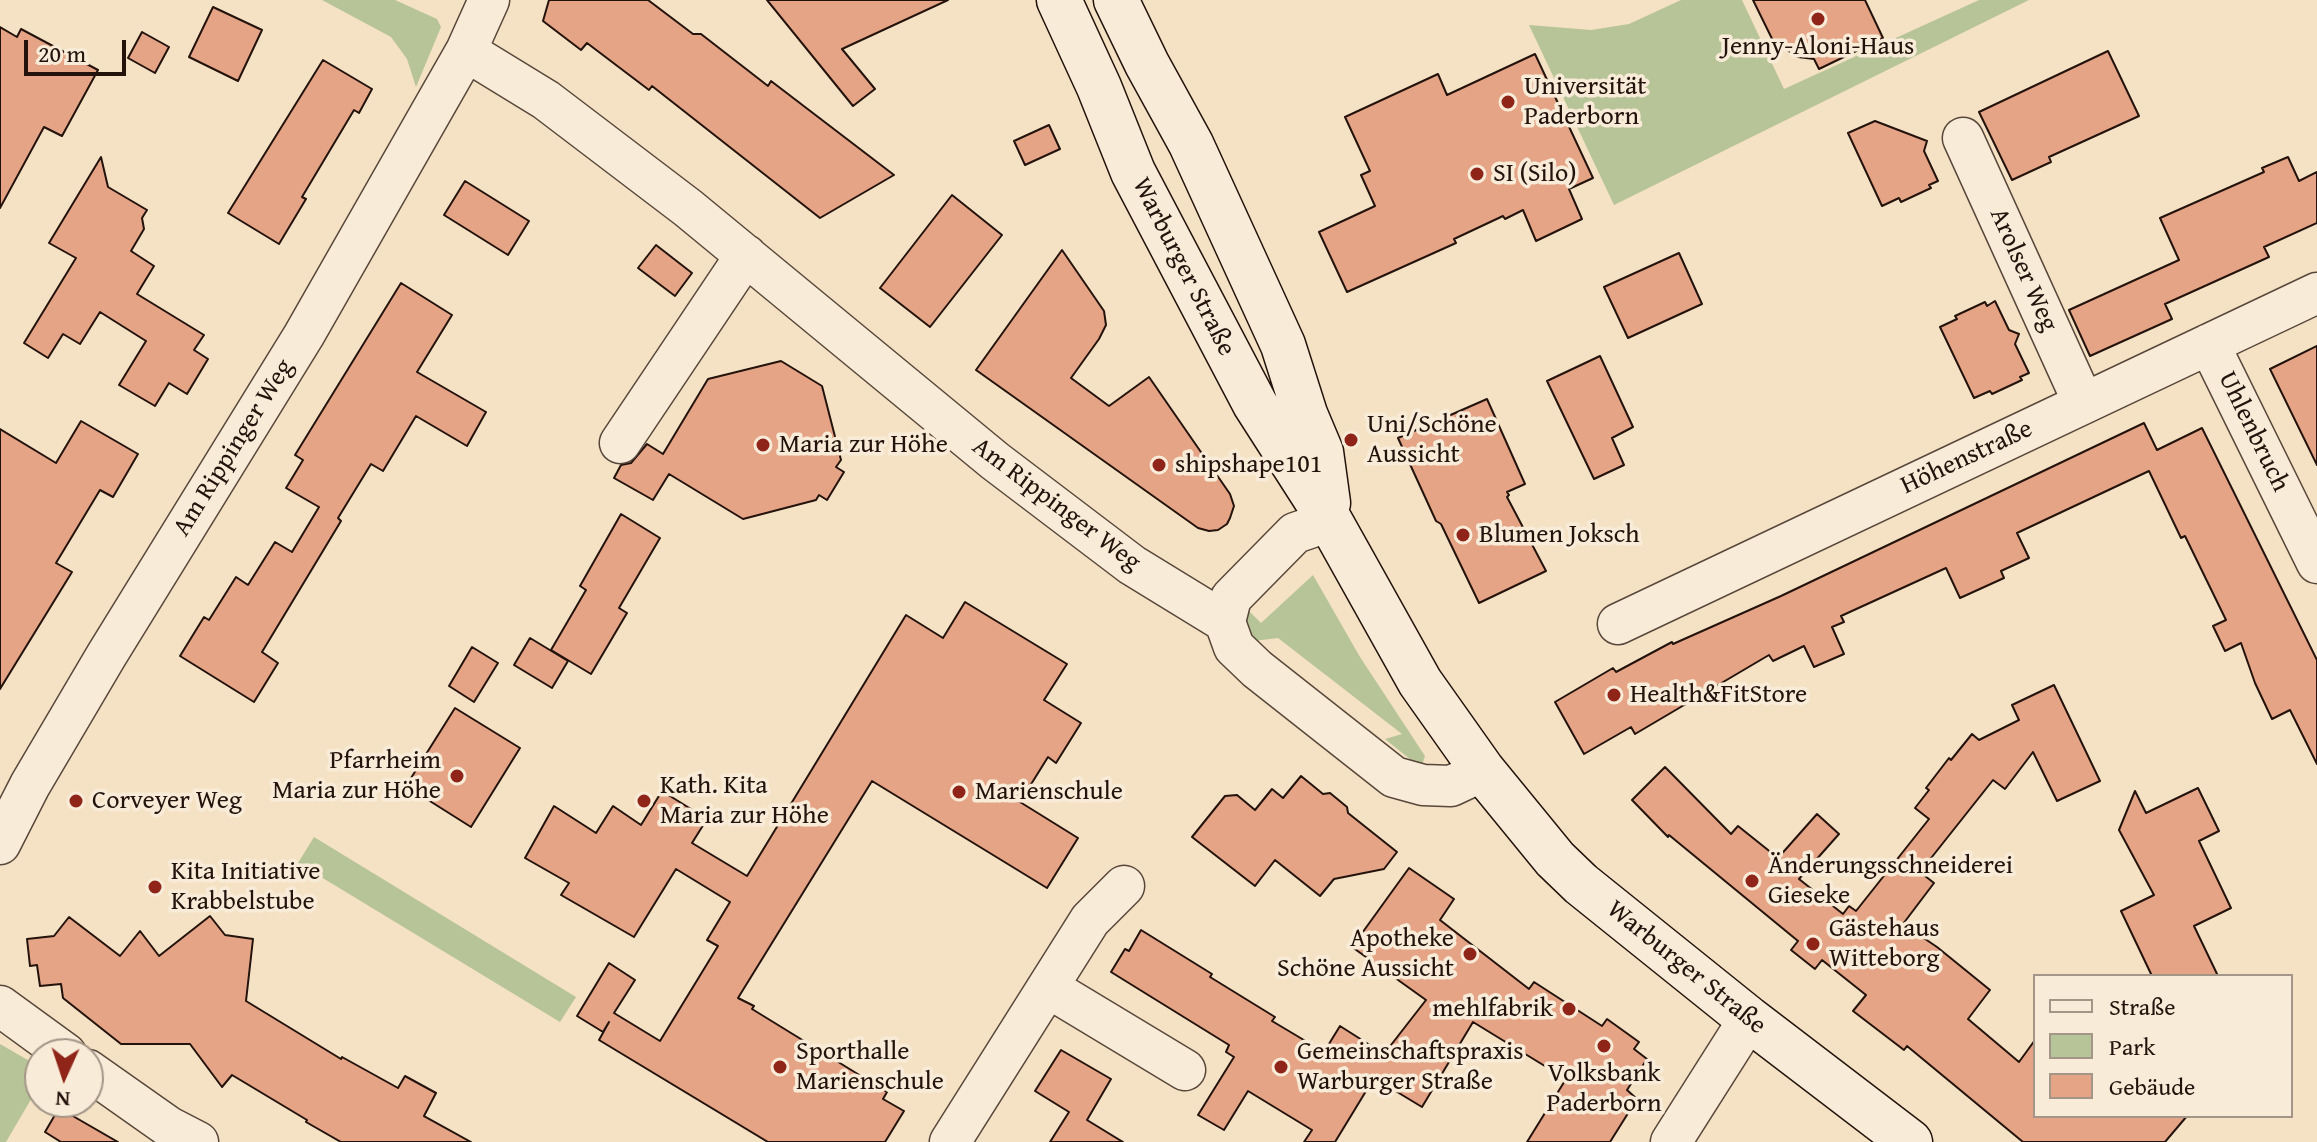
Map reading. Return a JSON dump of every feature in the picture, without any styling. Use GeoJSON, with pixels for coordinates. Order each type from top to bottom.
{"type":"FeatureCollection","features":[{"type":"Feature","properties":{"kind":"main road","name":"Warburger Straße"},"geometry":{"type":"LineString","coordinates":[[1059,0],[1133,172],[1255,404],[1330,521],[1420,682],[1483,771],[1555,859],[1581,884],[1749,1019],[1910,1142]]}},
{"type":"Feature","properties":{"kind":"main road","name":"Warburger Straße"},"geometry":{"type":"LineString","coordinates":[[1116,0],[1191,144],[1283,345],[1321,452],[1330,521]]}},
{"type":"Feature","properties":{"kind":"street","name":"Am Rippinger Weg"},"geometry":{"type":"LineString","coordinates":[[0,844],[14,784],[106,656],[304,335],[466,51],[489,0]]}},
{"type":"Feature","properties":{"kind":"street","name":"Am Rippinger Weg"},"geometry":{"type":"LineString","coordinates":[[466,51],[546,100],[688,208],[995,461],[1132,565],[1225,622]]}},
{"type":"Feature","properties":{"kind":"street","name":"Arolser Weg"},"geometry":{"type":"LineString","coordinates":[[1963,138],[2083,402]]}},
{"type":"Feature","properties":{"kind":"street"},"geometry":{"type":"LineString","coordinates":[[620,443],[746,255]]}},
{"type":"Feature","properties":{"kind":"street","name":"Höhenstraße"},"geometry":{"type":"LineString","coordinates":[[1618,624],[2317,293]]}},
{"type":"Feature","properties":{"kind":"street","name":"Uhlenbruch"},"geometry":{"type":"LineString","coordinates":[[2209,344],[2317,563]]}},
{"type":"Feature","properties":{"kind":"street"},"geometry":{"type":"LineString","coordinates":[[1330,521],[1295,533],[1231,598],[1225,622],[1234,647],[1257,669],[1394,777],[1423,785],[1451,786],[1483,771]]}},
{"type":"Feature","properties":{"kind":"street"},"geometry":{"type":"LineString","coordinates":[[950,1142],[1090,920],[1124,886]]}},
{"type":"Feature","properties":{"kind":"street"},"geometry":{"type":"LineString","coordinates":[[1049,988],[1185,1070]]}},
{"type":"Feature","properties":{"kind":"street"},"geometry":{"type":"LineString","coordinates":[[0,1006],[44,1038]]}},
{"type":"Feature","properties":{"kind":"street"},"geometry":{"type":"LineString","coordinates":[[1671,1142],[1749,1019]]}},
{"type":"Feature","properties":{"kind":"street"},"geometry":{"type":"LineString","coordinates":[[104,1081],[169,1127],[198,1142]]}},
{"type":"Feature","properties":{"kind":"green space"},"geometry":{"type":"Polygon","coordinates":[[[322,0],[395,0],[437,19],[441,27],[416,87],[407,59],[391,37],[322,0]]]}},
{"type":"Feature","properties":{"kind":"green space"},"geometry":{"type":"Polygon","coordinates":[[[1681,0],[1742,0],[1784,89],[1979,0],[2029,0],[1614,205],[1529,25],[1591,30],[1629,24],[1681,0]]]}},
{"type":"Feature","properties":{"kind":"green space"},"geometry":{"type":"Polygon","coordinates":[[[1313,575],[1360,657],[1425,756],[1422,765],[1413,769],[1411,760],[1385,739],[1402,734],[1278,638],[1246,642],[1245,607],[1261,623],[1313,575]]]}},
{"type":"Feature","properties":{"kind":"green space"},"geometry":{"type":"Polygon","coordinates":[[[314,837],[576,997],[560,1022],[298,863],[314,837]]]}},
{"type":"Feature","properties":{"kind":"green space"},"geometry":{"type":"Polygon","coordinates":[[[0,1044],[24,1058],[24,1111],[6,1142],[0,1142],[0,1044]]]}},
{"type":"Feature","properties":{"kind":"building"},"geometry":{"type":"Polygon","coordinates":[[[549,0],[648,0],[693,34],[701,34],[768,86],[771,81],[894,175],[820,218],[652,86],[649,90],[587,43],[581,50],[543,21],[549,0]]]}},
{"type":"Feature","properties":{"kind":"building"},"geometry":{"type":"Polygon","coordinates":[[[767,0],[948,0],[842,49],[875,89],[853,106],[767,0]]]}},
{"type":"Feature","properties":{"kind":"building","name":"Jenny-Aloni-Haus"},"geometry":{"type":"Polygon","coordinates":[[[1753,0],[1865,0],[1883,38],[1819,69],[1814,59],[1798,57],[1784,48],[1778,51],[1753,0]]]}},
{"type":"Feature","properties":{"kind":"building"},"geometry":{"type":"Polygon","coordinates":[[[213,7],[262,30],[238,81],[189,57],[213,7]]]}},
{"type":"Feature","properties":{"kind":"building"},"geometry":{"type":"Polygon","coordinates":[[[0,27],[17,37],[21,29],[98,70],[62,136],[44,127],[0,208],[0,27]]]}},
{"type":"Feature","properties":{"kind":"building"},"geometry":{"type":"Polygon","coordinates":[[[142,32],[169,47],[155,73],[128,58],[142,32]]]}},
{"type":"Feature","properties":{"kind":"building"},"geometry":{"type":"Polygon","coordinates":[[[2108,51],[2139,116],[2049,157],[2051,162],[2012,180],[1979,112],[2108,51]]]}},
{"type":"Feature","properties":{"kind":"building","name":"SI (Silo)"},"geometry":{"type":"Polygon","coordinates":[[[1535,54],[1593,178],[1569,189],[1582,219],[1536,241],[1523,210],[1505,219],[1503,216],[1454,239],[1456,243],[1347,292],[1319,232],[1375,206],[1361,175],[1370,171],[1345,117],[1438,74],[1447,95],[1535,54]]]}},
{"type":"Feature","properties":{"kind":"building"},"geometry":{"type":"Polygon","coordinates":[[[323,60],[372,89],[359,113],[354,110],[302,197],[306,199],[279,244],[228,213],[323,60]]]}},
{"type":"Feature","properties":{"kind":"building"},"geometry":{"type":"Polygon","coordinates":[[[1875,121],[1927,141],[1924,151],[1938,181],[1929,185],[1931,188],[1901,202],[1899,198],[1882,206],[1848,133],[1875,121]]]}},
{"type":"Feature","properties":{"kind":"building"},"geometry":{"type":"Polygon","coordinates":[[[1049,125],[1060,149],[1025,165],[1014,141],[1049,125]]]}},
{"type":"Feature","properties":{"kind":"building"},"geometry":{"type":"Polygon","coordinates":[[[101,157],[108,187],[147,210],[142,218],[144,229],[131,251],[154,266],[137,294],[204,335],[194,350],[208,359],[187,394],[169,383],[155,406],[119,385],[146,341],[100,312],[80,344],[63,334],[48,358],[24,343],[76,258],[49,243],[101,157]]]}},
{"type":"Feature","properties":{"kind":"building"},"geometry":{"type":"Polygon","coordinates":[[[2288,157],[2299,181],[2317,172],[2317,223],[2264,247],[2269,257],[2165,304],[2172,319],[2090,356],[2069,310],[2179,260],[2160,218],[2264,172],[2262,168],[2288,157]]]}},
{"type":"Feature","properties":{"kind":"building"},"geometry":{"type":"Polygon","coordinates":[[[465,181],[529,221],[508,255],[444,215],[465,181]]]}},
{"type":"Feature","properties":{"kind":"building"},"geometry":{"type":"Polygon","coordinates":[[[952,195],[1002,235],[930,327],[880,288],[952,195]]]}},
{"type":"Feature","properties":{"kind":"building"},"geometry":{"type":"Polygon","coordinates":[[[656,245],[692,273],[675,296],[638,268],[656,245]]]}},
{"type":"Feature","properties":{"kind":"building"},"geometry":{"type":"Polygon","coordinates":[[[1062,250],[1104,311],[1106,325],[1071,378],[1109,406],[1149,377],[1230,494],[1234,506],[1230,518],[1218,530],[1198,528],[976,370],[1062,250]]]}},
{"type":"Feature","properties":{"kind":"building"},"geometry":{"type":"Polygon","coordinates":[[[1679,253],[1702,304],[1628,338],[1604,287],[1679,253]]]}},
{"type":"Feature","properties":{"kind":"building"},"geometry":{"type":"Polygon","coordinates":[[[401,283],[452,315],[417,372],[486,412],[467,446],[416,416],[383,471],[371,464],[338,518],[341,521],[262,652],[278,663],[254,702],[180,656],[204,617],[209,620],[236,577],[248,585],[275,542],[292,552],[319,507],[286,488],[303,460],[295,455],[401,283]]]}},
{"type":"Feature","properties":{"kind":"building"},"geometry":{"type":"Polygon","coordinates":[[[1995,301],[2009,330],[2019,334],[2015,344],[2029,373],[2020,377],[2022,380],[1992,394],[1990,391],[1974,398],[1940,327],[1957,319],[1955,316],[1985,302],[1987,306],[1995,301]]]}},
{"type":"Feature","properties":{"kind":"building"},"geometry":{"type":"Polygon","coordinates":[[[2317,346],[2317,465],[2270,369],[2317,346]]]}},
{"type":"Feature","properties":{"kind":"building"},"geometry":{"type":"Polygon","coordinates":[[[1600,356],[1633,427],[1612,438],[1624,465],[1594,479],[1547,381],[1600,356]]]}},
{"type":"Feature","properties":{"kind":"building","name":"Maria zur Höhe"},"geometry":{"type":"Polygon","coordinates":[[[781,361],[822,386],[841,460],[836,467],[844,472],[827,500],[819,495],[816,500],[743,519],[669,474],[653,500],[614,478],[621,465],[631,463],[647,444],[663,454],[708,379],[781,361]]]}},
{"type":"Feature","properties":{"kind":"building"},"geometry":{"type":"Polygon","coordinates":[[[1487,399],[1525,484],[1507,492],[1507,497],[1546,571],[1479,603],[1441,524],[1436,521],[1398,438],[1487,399]]]}},
{"type":"Feature","properties":{"kind":"building"},"geometry":{"type":"Polygon","coordinates":[[[81,421],[138,454],[113,497],[100,490],[56,563],[72,572],[0,689],[0,429],[56,463],[81,421]]]}},
{"type":"Feature","properties":{"kind":"building"},"geometry":{"type":"Polygon","coordinates":[[[2144,423],[2157,450],[2202,428],[2317,660],[2317,764],[2290,710],[2272,719],[2241,643],[2225,651],[2213,626],[2226,620],[2149,471],[2017,533],[2029,558],[2001,571],[2004,578],[1960,598],[1946,568],[1841,616],[1844,622],[1832,627],[1844,654],[1814,667],[1804,646],[1773,661],[1769,655],[1635,734],[1631,727],[1584,754],[1555,702],[1613,668],[1616,672],[1672,642],[1781,596],[2144,423]]]}},
{"type":"Feature","properties":{"kind":"building"},"geometry":{"type":"Polygon","coordinates":[[[621,514],[660,538],[619,608],[627,613],[591,674],[551,650],[586,590],[580,586],[621,514]]]}},
{"type":"Feature","properties":{"kind":"building"},"geometry":{"type":"Polygon","coordinates":[[[965,602],[1067,664],[1044,700],[1081,723],[1056,763],[1048,757],[1020,802],[1078,838],[1047,888],[872,781],[738,998],[887,1092],[883,1099],[904,1111],[885,1142],[768,1142],[599,1040],[609,1022],[603,1032],[577,1016],[609,963],[635,980],[614,1013],[660,1041],[718,946],[707,940],[730,902],[676,869],[634,937],[561,895],[569,883],[525,858],[554,806],[596,833],[613,806],[641,825],[662,791],[707,819],[692,843],[747,876],[906,615],[943,638],[965,602]]]}},
{"type":"Feature","properties":{"kind":"building"},"geometry":{"type":"Polygon","coordinates":[[[530,638],[568,661],[552,688],[514,665],[530,638]]]}},
{"type":"Feature","properties":{"kind":"building"},"geometry":{"type":"Polygon","coordinates":[[[472,647],[498,663],[474,702],[449,686],[472,647]]]}},
{"type":"Feature","properties":{"kind":"building"},"geometry":{"type":"Polygon","coordinates":[[[2054,685],[2100,781],[2057,801],[2033,752],[2005,789],[1993,780],[1920,872],[1934,883],[1903,924],[1990,990],[1968,1019],[2019,1062],[2033,1043],[2033,1118],[2185,1118],[2165,1142],[2023,1142],[1907,1046],[1904,1050],[1853,1011],[1866,995],[1822,960],[1815,969],[1791,950],[1798,941],[1668,837],[1632,800],[1665,767],[1731,834],[1738,826],[1778,858],[1817,814],[1839,834],[1799,879],[1843,914],[1849,906],[1856,911],[1929,819],[1915,808],[1929,790],[1926,788],[1972,734],[1979,740],[2019,720],[2012,705],[2054,685]]]}},
{"type":"Feature","properties":{"kind":"building","name":"Pfarrheim Maria zur Höhe"},"geometry":{"type":"Polygon","coordinates":[[[455,708],[520,748],[471,827],[406,786],[455,708]]]}},
{"type":"Feature","properties":{"kind":"building"},"geometry":{"type":"Polygon","coordinates":[[[1301,776],[1323,794],[1330,793],[1347,807],[1348,813],[1397,852],[1384,869],[1334,879],[1320,896],[1275,860],[1255,886],[1192,837],[1225,796],[1237,795],[1255,810],[1272,789],[1283,798],[1301,776]]]}},
{"type":"Feature","properties":{"kind":"building"},"geometry":{"type":"Polygon","coordinates":[[[2198,788],[2219,831],[2199,841],[2231,908],[2194,926],[2217,974],[2151,974],[2121,911],[2154,895],[2119,830],[2135,791],[2146,813],[2198,788]]]}},
{"type":"Feature","properties":{"kind":"building"},"geometry":{"type":"Polygon","coordinates":[[[1409,868],[1454,899],[1440,920],[1529,989],[1534,982],[1602,1026],[1607,1019],[1639,1042],[1634,1049],[1647,1059],[1627,1090],[1637,1099],[1610,1142],[1527,1142],[1566,1079],[1473,1022],[1422,1107],[1374,1078],[1335,1142],[1304,1142],[1312,1130],[1248,1091],[1224,1130],[1198,1115],[1234,1057],[1226,1052],[1229,1045],[1111,972],[1125,949],[1129,951],[1141,930],[1275,1017],[1272,1021],[1324,1052],[1340,1026],[1384,1054],[1426,1000],[1352,947],[1409,868]]]}},
{"type":"Feature","properties":{"kind":"building"},"geometry":{"type":"Polygon","coordinates":[[[210,916],[225,935],[253,939],[246,1001],[341,1059],[398,1088],[405,1076],[436,1093],[424,1116],[471,1142],[341,1142],[232,1075],[222,1087],[190,1044],[121,1044],[63,998],[61,984],[40,986],[37,965],[30,966],[27,939],[54,936],[69,917],[120,956],[140,931],[159,956],[210,916]]]}},
{"type":"Feature","properties":{"kind":"building"},"geometry":{"type":"Polygon","coordinates":[[[1061,1050],[1111,1079],[1087,1120],[1123,1142],[1050,1142],[1069,1112],[1035,1091],[1061,1050]]]}},
{"type":"Feature","properties":{"kind":"building"},"geometry":{"type":"Polygon","coordinates":[[[53,1118],[76,1118],[118,1142],[61,1142],[45,1132],[53,1118]]]}},
{"type":"Feature","properties":{"kind":"place","name":"Jenny-Aloni-Haus"},"geometry":{"type":"Point","coordinates":[1818,19]}},
{"type":"Feature","properties":{"kind":"place","name":"Universität Paderborn"},"geometry":{"type":"Point","coordinates":[1508,102]}},
{"type":"Feature","properties":{"kind":"place","name":"SI (Silo)"},"geometry":{"type":"Point","coordinates":[1477,174]}},
{"type":"Feature","properties":{"kind":"place","name":"Uni/Schöne Aussicht"},"geometry":{"type":"Point","coordinates":[1351,440]}},
{"type":"Feature","properties":{"kind":"place","name":"Maria zur Höhe"},"geometry":{"type":"Point","coordinates":[763,445]}},
{"type":"Feature","properties":{"kind":"place","name":"shipshape101"},"geometry":{"type":"Point","coordinates":[1159,465]}},
{"type":"Feature","properties":{"kind":"place","name":"Blumen Joksch"},"geometry":{"type":"Point","coordinates":[1463,535]}},
{"type":"Feature","properties":{"kind":"place","name":"Health&FitStore"},"geometry":{"type":"Point","coordinates":[1614,695]}},
{"type":"Feature","properties":{"kind":"place","name":"Pfarrheim Maria zur Höhe"},"geometry":{"type":"Point","coordinates":[457,776]}},
{"type":"Feature","properties":{"kind":"place","name":"Marienschule"},"geometry":{"type":"Point","coordinates":[959,792]}},
{"type":"Feature","properties":{"kind":"place","name":"Corveyer Weg"},"geometry":{"type":"Point","coordinates":[76,801]}},
{"type":"Feature","properties":{"kind":"place","name":"Kath. Kita Maria zur Höhe"},"geometry":{"type":"Point","coordinates":[644,801]}},
{"type":"Feature","properties":{"kind":"place","name":"Änderungsschneiderei Gieseke"},"geometry":{"type":"Point","coordinates":[1752,881]}},
{"type":"Feature","properties":{"kind":"place","name":"Kita Initiative Krabbelstube"},"geometry":{"type":"Point","coordinates":[155,887]}},
{"type":"Feature","properties":{"kind":"place","name":"Gästehaus Witteborg"},"geometry":{"type":"Point","coordinates":[1813,944]}},
{"type":"Feature","properties":{"kind":"place","name":"Apotheke Schöne Aussicht"},"geometry":{"type":"Point","coordinates":[1470,954]}},
{"type":"Feature","properties":{"kind":"place","name":"mehlfabrik"},"geometry":{"type":"Point","coordinates":[1569,1009]}},
{"type":"Feature","properties":{"kind":"place","name":"Volksbank Paderborn"},"geometry":{"type":"Point","coordinates":[1604,1046]}},
{"type":"Feature","properties":{"kind":"place","name":"Sporthalle Marienschule"},"geometry":{"type":"Point","coordinates":[780,1067]}},
{"type":"Feature","properties":{"kind":"place","name":"Gemeinschaftspraxis Warburger Straße"},"geometry":{"type":"Point","coordinates":[1281,1067]}}]}
